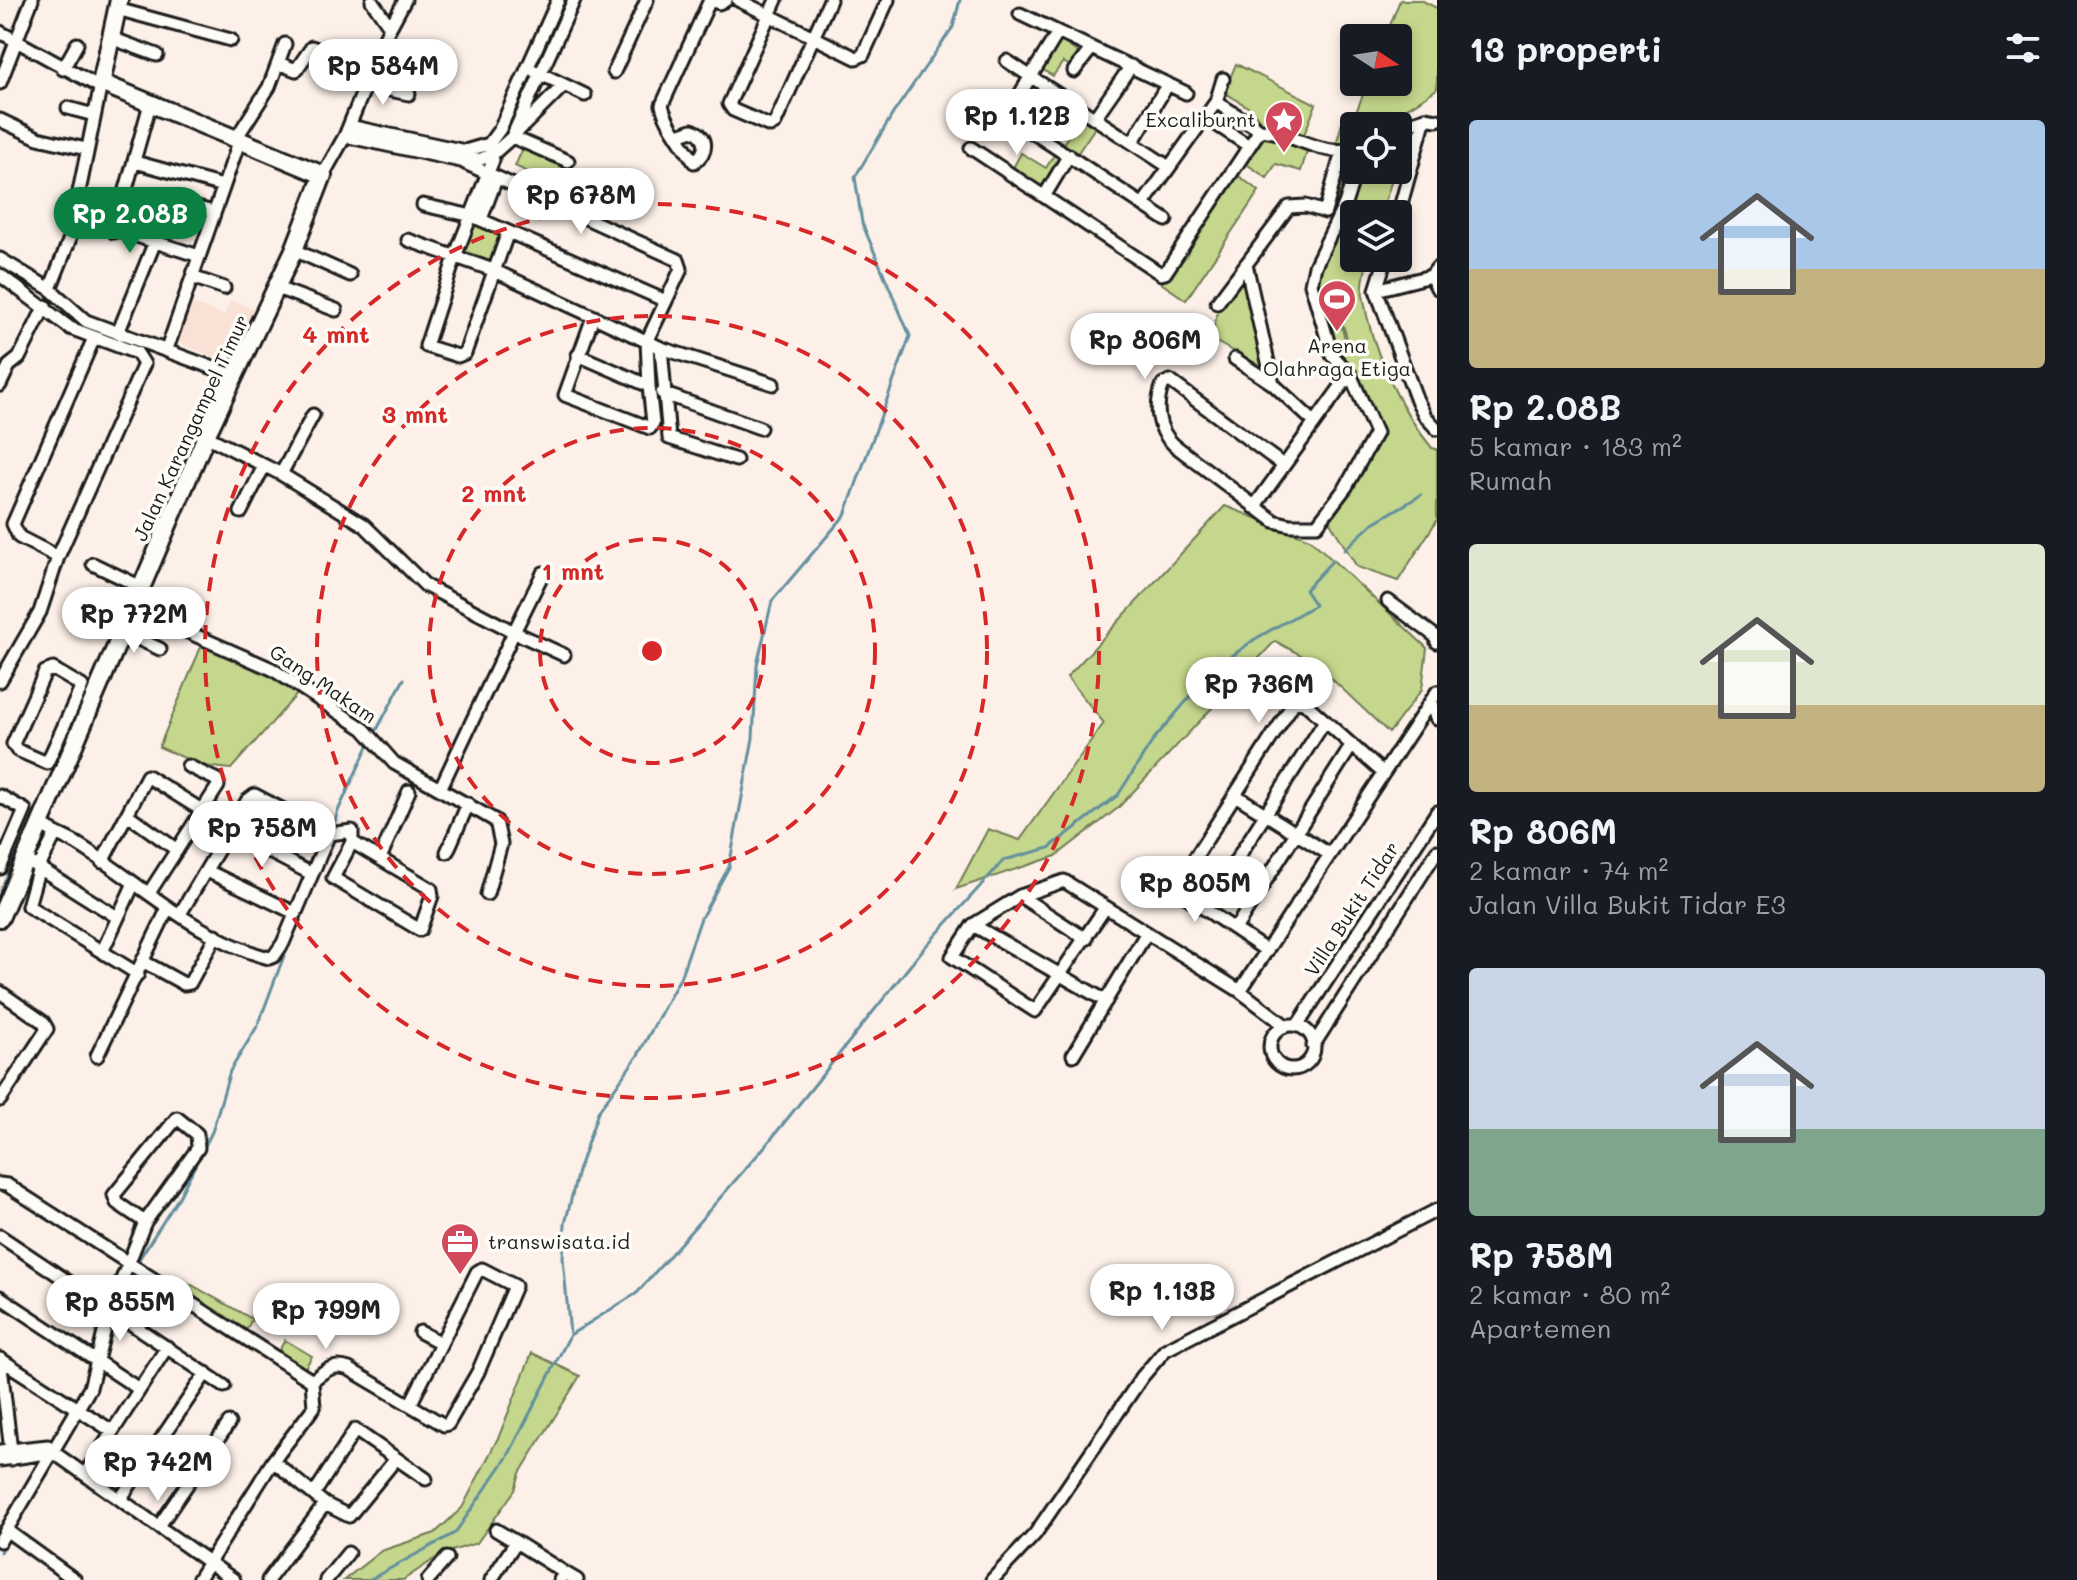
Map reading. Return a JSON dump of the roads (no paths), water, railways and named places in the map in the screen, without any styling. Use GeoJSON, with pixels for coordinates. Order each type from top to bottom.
{"type":"FeatureCollection","features":[{"type":"Feature","properties":{"kind":"street"},"geometry":{"type":"LineString","coordinates":[[0,83],[32,0]]}},
{"type":"Feature","properties":{"kind":"street","name":"Jalan Karangampel Timur"},"geometry":{"type":"LineString","coordinates":[[1,913],[33,864],[41,824],[131,607],[206,436],[294,250],[323,175],[347,131],[370,71],[405,0]]}},
{"type":"Feature","properties":{"kind":"street"},"geometry":{"type":"LineString","coordinates":[[508,232],[465,353],[458,356],[429,347],[425,342],[456,254],[476,218],[492,177],[491,149],[558,0]]}},
{"type":"Feature","properties":{"kind":"street"},"geometry":{"type":"LineString","coordinates":[[512,137],[574,0]]}},
{"type":"Feature","properties":{"kind":"street"},"geometry":{"type":"LineString","coordinates":[[614,72],[647,0]]}},
{"type":"Feature","properties":{"kind":"street"},"geometry":{"type":"LineString","coordinates":[[738,0],[856,58],[860,57],[888,0]]}},
{"type":"Feature","properties":{"kind":"street"},"geometry":{"type":"LineString","coordinates":[[776,0],[729,104],[733,110],[770,126],[775,123],[830,0]]}},
{"type":"Feature","properties":{"kind":"street"},"geometry":{"type":"LineString","coordinates":[[372,1],[390,27]]}},
{"type":"Feature","properties":{"kind":"street"},"geometry":{"type":"LineString","coordinates":[[678,135],[663,111],[715,1]]}},
{"type":"Feature","properties":{"kind":"street"},"geometry":{"type":"LineString","coordinates":[[50,289],[64,258],[118,4],[231,40]]}},
{"type":"Feature","properties":{"kind":"street"},"geometry":{"type":"LineString","coordinates":[[1020,14],[1186,93]]}},
{"type":"Feature","properties":{"kind":"street"},"geometry":{"type":"LineString","coordinates":[[0,32],[63,69],[323,175]]}},
{"type":"Feature","properties":{"kind":"street"},"geometry":{"type":"LineString","coordinates":[[1007,115],[1057,34]]}},
{"type":"Feature","properties":{"kind":"street"},"geometry":{"type":"LineString","coordinates":[[111,38],[157,55]]}},
{"type":"Feature","properties":{"kind":"street"},"geometry":{"type":"LineString","coordinates":[[63,69],[77,44]]}},
{"type":"Feature","properties":{"kind":"street"},"geometry":{"type":"LineString","coordinates":[[167,349],[237,141],[269,87],[285,44]]}},
{"type":"Feature","properties":{"kind":"street"},"geometry":{"type":"LineString","coordinates":[[278,63],[296,70],[312,47],[370,71]]}},
{"type":"Feature","properties":{"kind":"street"},"geometry":{"type":"LineString","coordinates":[[1074,71],[1091,49]]}},
{"type":"Feature","properties":{"kind":"street"},"geometry":{"type":"LineString","coordinates":[[1007,61],[1096,116],[1169,167]]}},
{"type":"Feature","properties":{"kind":"street"},"geometry":{"type":"LineString","coordinates":[[1096,116],[1131,66]]}},
{"type":"Feature","properties":{"kind":"street"},"geometry":{"type":"LineString","coordinates":[[527,67],[585,95]]}},
{"type":"Feature","properties":{"kind":"street"},"geometry":{"type":"LineString","coordinates":[[1143,204],[1216,102],[1223,79]]}},
{"type":"Feature","properties":{"kind":"street"},"geometry":{"type":"LineString","coordinates":[[1133,141],[1168,84]]}},
{"type":"Feature","properties":{"kind":"street"},"geometry":{"type":"LineString","coordinates":[[365,85],[409,94]]}},
{"type":"Feature","properties":{"kind":"street"},"geometry":{"type":"LineString","coordinates":[[461,161],[481,159],[512,137],[564,85]]}},
{"type":"Feature","properties":{"kind":"street"},"geometry":{"type":"LineString","coordinates":[[985,101],[1166,220]]}},
{"type":"Feature","properties":{"kind":"street"},"geometry":{"type":"LineString","coordinates":[[1216,102],[1260,130],[1273,130],[1340,148]]}},
{"type":"Feature","properties":{"kind":"street"},"geometry":{"type":"LineString","coordinates":[[114,232],[150,104]]}},
{"type":"Feature","properties":{"kind":"street"},"geometry":{"type":"LineString","coordinates":[[68,108],[94,115]]}},
{"type":"Feature","properties":{"kind":"street"},"geometry":{"type":"LineString","coordinates":[[1205,117],[1249,146]]}},
{"type":"Feature","properties":{"kind":"street"},"geometry":{"type":"LineString","coordinates":[[1403,200],[1431,119]]}},
{"type":"Feature","properties":{"kind":"street"},"geometry":{"type":"LineString","coordinates":[[0,120],[38,138],[86,149]]}},
{"type":"Feature","properties":{"kind":"street"},"geometry":{"type":"LineString","coordinates":[[971,148],[1157,272],[1165,273],[1260,130]]}},
{"type":"Feature","properties":{"kind":"street"},"geometry":{"type":"LineString","coordinates":[[347,131],[465,151],[491,149]]}},
{"type":"Feature","properties":{"kind":"street"},"geometry":{"type":"LineString","coordinates":[[347,131],[461,161],[678,260],[681,269],[647,341],[653,423],[650,428],[567,396],[565,392],[593,317]]}},
{"type":"Feature","properties":{"kind":"street"},"geometry":{"type":"LineString","coordinates":[[512,137],[568,161]]}},
{"type":"Feature","properties":{"kind":"street"},"geometry":{"type":"LineString","coordinates":[[1045,195],[1069,155]]}},
{"type":"Feature","properties":{"kind":"street"},"geometry":{"type":"LineString","coordinates":[[135,162],[223,186]]}},
{"type":"Feature","properties":{"kind":"street"},"geometry":{"type":"LineString","coordinates":[[1325,212],[1340,172]]}},
{"type":"Feature","properties":{"kind":"street"},"geometry":{"type":"LineString","coordinates":[[1283,465],[1170,381],[1163,384],[1157,410],[1168,439],[1274,521],[1290,525],[1317,525],[1346,487],[1376,433],[1350,374],[1332,355],[1325,339],[1311,284],[1311,275],[1350,184]]}},
{"type":"Feature","properties":{"kind":"street"},"geometry":{"type":"LineString","coordinates":[[169,201],[214,212]]}},
{"type":"Feature","properties":{"kind":"street"},"geometry":{"type":"LineString","coordinates":[[423,205],[476,218],[666,301]]}},
{"type":"Feature","properties":{"kind":"street"},"geometry":{"type":"LineString","coordinates":[[1217,303],[1289,207],[1306,206],[1325,212],[1334,225]]}},
{"type":"Feature","properties":{"kind":"street"},"geometry":{"type":"LineString","coordinates":[[74,216],[114,232],[199,256]]}},
{"type":"Feature","properties":{"kind":"street"},"geometry":{"type":"LineString","coordinates":[[408,240],[456,254],[661,348],[773,384]]}},
{"type":"Feature","properties":{"kind":"street"},"geometry":{"type":"LineString","coordinates":[[118,333],[154,244]]}},
{"type":"Feature","properties":{"kind":"street"},"geometry":{"type":"LineString","coordinates":[[294,250],[350,275]]}},
{"type":"Feature","properties":{"kind":"street"},"geometry":{"type":"LineString","coordinates":[[0,259],[50,289],[78,316],[235,376]]}},
{"type":"Feature","properties":{"kind":"street"},"geometry":{"type":"LineString","coordinates":[[1246,264],[1273,384]]}},
{"type":"Feature","properties":{"kind":"street"},"geometry":{"type":"LineString","coordinates":[[1382,272],[1376,290],[1420,407],[1437,429]]}},
{"type":"Feature","properties":{"kind":"street"},"geometry":{"type":"LineString","coordinates":[[1376,290],[1434,272],[1437,288]]}},
{"type":"Feature","properties":{"kind":"street"},"geometry":{"type":"LineString","coordinates":[[0,275],[45,306],[70,328],[137,353],[144,364],[58,557],[40,612],[0,681]]}},
{"type":"Feature","properties":{"kind":"street"},"geometry":{"type":"LineString","coordinates":[[192,277],[224,288]]}},
{"type":"Feature","properties":{"kind":"street"},"geometry":{"type":"LineString","coordinates":[[277,288],[336,310]]}},
{"type":"Feature","properties":{"kind":"street"},"geometry":{"type":"LineString","coordinates":[[0,385],[9,366],[19,358],[45,306]]}},
{"type":"Feature","properties":{"kind":"street"},"geometry":{"type":"LineString","coordinates":[[58,557],[19,537],[13,524],[94,338]]}},
{"type":"Feature","properties":{"kind":"street"},"geometry":{"type":"LineString","coordinates":[[661,348],[662,393],[669,438],[736,460]]}},
{"type":"Feature","properties":{"kind":"street"},"geometry":{"type":"LineString","coordinates":[[578,355],[649,386]]}},
{"type":"Feature","properties":{"kind":"street"},"geometry":{"type":"LineString","coordinates":[[1235,359],[1273,384],[1314,422]]}},
{"type":"Feature","properties":{"kind":"street"},"geometry":{"type":"LineString","coordinates":[[1254,507],[1350,374]]}},
{"type":"Feature","properties":{"kind":"street"},"geometry":{"type":"LineString","coordinates":[[662,393],[760,428]]}},
{"type":"Feature","properties":{"kind":"street"},"geometry":{"type":"LineString","coordinates":[[281,474],[313,415]]}},
{"type":"Feature","properties":{"kind":"street"},"geometry":{"type":"LineString","coordinates":[[206,436],[281,474],[376,535],[426,586],[564,655]]}},
{"type":"Feature","properties":{"kind":"street"},"geometry":{"type":"LineString","coordinates":[[241,512],[264,466]]}},
{"type":"Feature","properties":{"kind":"street"},"geometry":{"type":"LineString","coordinates":[[93,564],[141,587]]}},
{"type":"Feature","properties":{"kind":"street"},"geometry":{"type":"LineString","coordinates":[[441,787],[543,573]]}},
{"type":"Feature","properties":{"kind":"street"},"geometry":{"type":"LineString","coordinates":[[1388,601],[1435,636],[1437,642]]}},
{"type":"Feature","properties":{"kind":"street","name":"Gang Makam"},"geometry":{"type":"LineString","coordinates":[[131,607],[259,661],[373,740],[394,763],[496,821],[501,832],[487,894]]}},
{"type":"Feature","properties":{"kind":"street"},"geometry":{"type":"LineString","coordinates":[[121,631],[160,649]]}},
{"type":"Feature","properties":{"kind":"street"},"geometry":{"type":"LineString","coordinates":[[51,668],[81,684],[68,720],[47,763],[14,746],[45,672],[51,668]]}},
{"type":"Feature","properties":{"kind":"street"},"geometry":{"type":"LineString","coordinates":[[1435,698],[1437,719]]}},
{"type":"Feature","properties":{"kind":"street"},"geometry":{"type":"LineString","coordinates":[[1240,991],[1382,772],[1435,698]]}},
{"type":"Feature","properties":{"kind":"street"},"geometry":{"type":"LineString","coordinates":[[1175,889],[1293,704],[1300,701],[1382,772]]}},
{"type":"Feature","properties":{"kind":"street"},"geometry":{"type":"LineString","coordinates":[[68,720],[81,726]]}},
{"type":"Feature","properties":{"kind":"street"},"geometry":{"type":"LineString","coordinates":[[1205,909],[1325,721]]}},
{"type":"Feature","properties":{"kind":"street"},"geometry":{"type":"LineString","coordinates":[[1235,929],[1352,745]]}},
{"type":"Feature","properties":{"kind":"street"},"geometry":{"type":"LineString","coordinates":[[149,893],[203,811],[218,782],[188,766]]}},
{"type":"Feature","properties":{"kind":"street"},"geometry":{"type":"LineString","coordinates":[[102,862],[147,776],[203,811]]}},
{"type":"Feature","properties":{"kind":"street"},"geometry":{"type":"LineString","coordinates":[[381,856],[409,791]]}},
{"type":"Feature","properties":{"kind":"street"},"geometry":{"type":"LineString","coordinates":[[180,914],[247,801],[255,795],[331,834],[352,831],[352,842],[333,878],[420,930],[432,896],[431,889],[381,856],[352,842]]}},
{"type":"Feature","properties":{"kind":"street"},"geometry":{"type":"LineString","coordinates":[[1235,795],[1329,854]]}},
{"type":"Feature","properties":{"kind":"street"},"geometry":{"type":"LineString","coordinates":[[0,796],[25,810],[3,854],[0,868]]}},
{"type":"Feature","properties":{"kind":"street"},"geometry":{"type":"LineString","coordinates":[[447,852],[468,804]]}},
{"type":"Feature","properties":{"kind":"street","name":"Villa Bukit Tidar"},"geometry":{"type":"LineString","coordinates":[[1437,812],[1291,1026],[1276,1032],[1270,1044],[1271,1055],[1280,1066],[1290,1069],[1301,1067],[1311,1057],[1313,1046],[1437,851]]}},
{"type":"Feature","properties":{"kind":"street"},"geometry":{"type":"LineString","coordinates":[[128,815],[177,850]]}},
{"type":"Feature","properties":{"kind":"street"},"geometry":{"type":"LineString","coordinates":[[41,824],[168,908],[216,935],[265,957],[274,956],[310,873],[331,834]]}},
{"type":"Feature","properties":{"kind":"street"},"geometry":{"type":"LineString","coordinates":[[231,832],[310,873]]}},
{"type":"Feature","properties":{"kind":"street"},"geometry":{"type":"LineString","coordinates":[[56,833],[33,864],[28,906],[138,974]]}},
{"type":"Feature","properties":{"kind":"street"},"geometry":{"type":"LineString","coordinates":[[33,864],[117,917]]}},
{"type":"Feature","properties":{"kind":"street"},"geometry":{"type":"LineString","coordinates":[[1144,868],[1267,951]]}},
{"type":"Feature","properties":{"kind":"street"},"geometry":{"type":"LineString","coordinates":[[207,871],[293,912]]}},
{"type":"Feature","properties":{"kind":"street"},"geometry":{"type":"LineString","coordinates":[[1105,908],[1035,1011],[952,957],[973,925],[1020,896],[1064,881],[1308,1034],[1313,1046]]}},
{"type":"Feature","properties":{"kind":"street"},"geometry":{"type":"LineString","coordinates":[[102,952],[134,883]]}},
{"type":"Feature","properties":{"kind":"street"},"geometry":{"type":"LineString","coordinates":[[1020,896],[1086,939]]}},
{"type":"Feature","properties":{"kind":"street"},"geometry":{"type":"LineString","coordinates":[[97,1056],[168,908]]}},
{"type":"Feature","properties":{"kind":"street"},"geometry":{"type":"LineString","coordinates":[[973,925],[1106,1001]]}},
{"type":"Feature","properties":{"kind":"street"},"geometry":{"type":"LineString","coordinates":[[1073,1055],[1146,934]]}},
{"type":"Feature","properties":{"kind":"street"},"geometry":{"type":"LineString","coordinates":[[144,962],[184,984],[190,983],[216,935]]}},
{"type":"Feature","properties":{"kind":"street"},"geometry":{"type":"LineString","coordinates":[[0,992],[43,1022],[47,1029],[0,1100]]}},
{"type":"Feature","properties":{"kind":"street"},"geometry":{"type":"LineString","coordinates":[[75,1580],[3,1535],[83,1410],[101,1365],[145,1222],[198,1148],[197,1134],[177,1118],[114,1195],[117,1203],[145,1222]]}},
{"type":"Feature","properties":{"kind":"street"},"geometry":{"type":"LineString","coordinates":[[0,1184],[7,1185],[312,1381]]}},
{"type":"Feature","properties":{"kind":"street"},"geometry":{"type":"LineString","coordinates":[[992,1580],[1035,1534],[1142,1377],[1165,1350],[1437,1210]]}},
{"type":"Feature","properties":{"kind":"street"},"geometry":{"type":"LineString","coordinates":[[0,1236],[224,1386]]}},
{"type":"Feature","properties":{"kind":"street"},"geometry":{"type":"LineString","coordinates":[[312,1381],[325,1371],[343,1366],[444,1425],[451,1422],[515,1286],[479,1269],[410,1405]]}},
{"type":"Feature","properties":{"kind":"street"},"geometry":{"type":"LineString","coordinates":[[0,1297],[139,1389]]}},
{"type":"Feature","properties":{"kind":"street"},"geometry":{"type":"LineString","coordinates":[[420,1332],[441,1343]]}},
{"type":"Feature","properties":{"kind":"street"},"geometry":{"type":"LineString","coordinates":[[85,1474],[167,1347]]}},
{"type":"Feature","properties":{"kind":"street"},"geometry":{"type":"LineString","coordinates":[[0,1359],[112,1431]]}},
{"type":"Feature","properties":{"kind":"street"},"geometry":{"type":"LineString","coordinates":[[0,1359],[6,1455],[55,1452],[234,1580]]}},
{"type":"Feature","properties":{"kind":"street"},"geometry":{"type":"LineString","coordinates":[[121,1498],[206,1373]]}},
{"type":"Feature","properties":{"kind":"street"},"geometry":{"type":"LineString","coordinates":[[198,1580],[273,1461],[314,1407],[312,1381]]}},
{"type":"Feature","properties":{"kind":"street"},"geometry":{"type":"LineString","coordinates":[[159,1526],[229,1423]]}},
{"type":"Feature","properties":{"kind":"street"},"geometry":{"type":"LineString","coordinates":[[314,1494],[355,1430],[426,1479]]}},
{"type":"Feature","properties":{"kind":"street"},"geometry":{"type":"LineString","coordinates":[[273,1461],[325,1504],[345,1515],[353,1514],[395,1460]]}},
{"type":"Feature","properties":{"kind":"street"},"geometry":{"type":"LineString","coordinates":[[268,1580],[325,1504]]}},
{"type":"Feature","properties":{"kind":"street"},"geometry":{"type":"LineString","coordinates":[[496,1530],[563,1576],[577,1580]]}},
{"type":"Feature","properties":{"kind":"street"},"geometry":{"type":"LineString","coordinates":[[491,1580],[516,1542]]}},
{"type":"Feature","properties":{"kind":"street"},"geometry":{"type":"LineString","coordinates":[[326,1580],[348,1553]]}},
{"type":"Feature","properties":{"kind":"street"},"geometry":{"type":"LineString","coordinates":[[428,1580],[447,1558]]}},
{"type":"Feature","properties":{"kind":"waterway"},"geometry":{"type":"LineString","coordinates":[[570,1335],[563,1258],[565,1224],[578,1171],[598,1112],[638,1055],[680,978],[701,918],[729,867],[753,738],[757,665],[772,601],[845,515],[910,336],[862,223],[855,177],[894,112],[953,27],[960,0]]}},
{"type":"Feature","properties":{"kind":"waterway"},"geometry":{"type":"LineString","coordinates":[[1344,550],[1372,524],[1421,495]]}},
{"type":"Feature","properties":{"kind":"waterway"},"geometry":{"type":"LineString","coordinates":[[369,1580],[455,1533],[508,1456],[570,1335],[637,1293],[767,1144],[925,947],[1004,860],[1049,848],[1118,795],[1154,739],[1213,670],[1255,639],[1315,605],[1305,590],[1332,561]]}},
{"type":"Feature","properties":{"kind":"waterway"},"geometry":{"type":"LineString","coordinates":[[114,631],[123,605]]}},
{"type":"Feature","properties":{"kind":"waterway"},"geometry":{"type":"LineString","coordinates":[[374,735],[404,679]]}},
{"type":"Feature","properties":{"kind":"waterway"},"geometry":{"type":"LineString","coordinates":[[333,830],[337,813],[370,742]]}},
{"type":"Feature","properties":{"kind":"waterway"},"geometry":{"type":"LineString","coordinates":[[0,891],[43,797]]}},
{"type":"Feature","properties":{"kind":"waterway"},"geometry":{"type":"LineString","coordinates":[[322,864],[331,842]]}},
{"type":"Feature","properties":{"kind":"waterway"},"geometry":{"type":"LineString","coordinates":[[136,1264],[179,1197],[212,1132],[230,1071],[258,1025],[288,945]]}},
{"type":"Feature","properties":{"kind":"waterway"},"geometry":{"type":"LineString","coordinates":[[118,1309],[122,1293]]}},
{"type":"Feature","properties":{"kind":"waterway"},"geometry":{"type":"LineString","coordinates":[[103,1363],[116,1316]]}},
{"type":"Feature","properties":{"kind":"waterway"},"geometry":{"type":"LineString","coordinates":[[60,1452],[93,1392]]}},
{"type":"Feature","properties":{"kind":"waterway"},"geometry":{"type":"LineString","coordinates":[[16,1524],[56,1459]]}},
{"type":"Feature","properties":{"kind":"waterway"},"geometry":{"type":"LineString","coordinates":[[0,1552],[4,1544]]}},
{"type":"Feature","properties":{"kind":"place","name":"Excaliburnt"},"geometry":{"type":"Point","coordinates":[1284,154]}},
{"type":"Feature","properties":{"kind":"place","name":"Arena Olahraga Etiga"},"geometry":{"type":"Point","coordinates":[1337,333]}},
{"type":"Feature","properties":{"kind":"place","name":"transwisata.id"},"geometry":{"type":"Point","coordinates":[460,1276]}}]}
